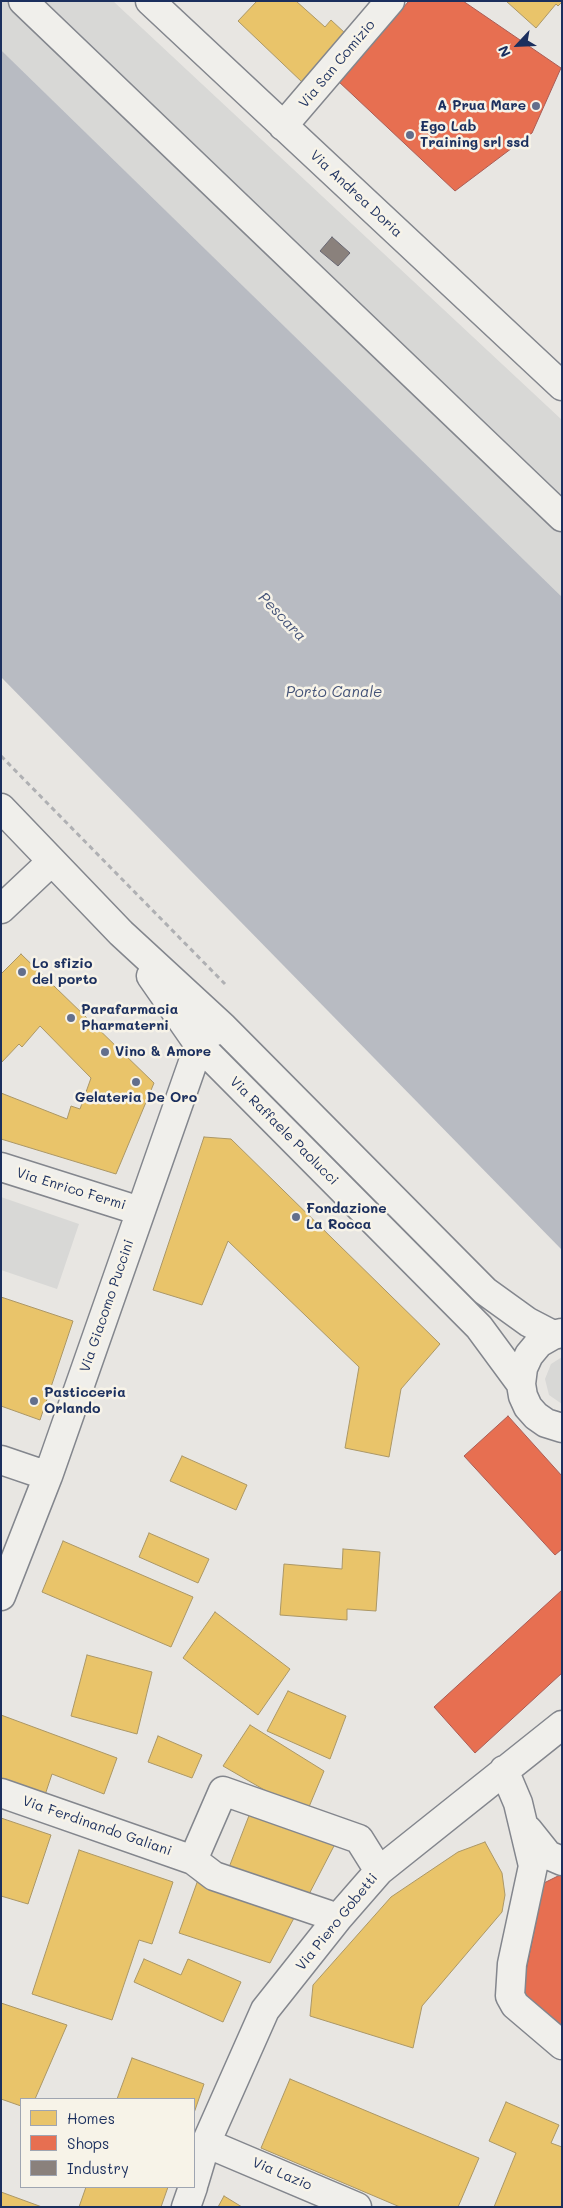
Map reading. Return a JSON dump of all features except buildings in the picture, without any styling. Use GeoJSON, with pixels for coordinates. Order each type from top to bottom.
{"type":"FeatureCollection","features":[{"type":"Feature","properties":{"kind":"street"},"geometry":{"type":"LineString","coordinates":[[23,1],[562,517]]}},
{"type":"Feature","properties":{"kind":"street","name":"Via Andrea Doria"},"geometry":{"type":"LineString","coordinates":[[150,1],[562,386]]}},
{"type":"Feature","properties":{"kind":"street","name":"Via San Comizio"},"geometry":{"type":"LineString","coordinates":[[283,126],[390,1]]}},
{"type":"Feature","properties":{"kind":"street","name":"Via Raffaele Paolucci"},"geometry":{"type":"LineString","coordinates":[[1,808],[121,933],[224,1027],[485,1291],[528,1322],[557,1334]]}},
{"type":"Feature","properties":{"kind":"street"},"geometry":{"type":"LineString","coordinates":[[1,909],[52,861]]}},
{"type":"Feature","properties":{"kind":"street","name":"Via Raffaele Paolucci"},"geometry":{"type":"LineString","coordinates":[[121,933],[199,1045],[479,1328],[521,1384],[526,1401],[536,1416],[546,1423],[562,1428]]}},
{"type":"Feature","properties":{"kind":"street"},"geometry":{"type":"LineString","coordinates":[[199,1045],[207,1036],[224,1027]]}},
{"type":"Feature","properties":{"kind":"street","name":"Via Giacomo Puccini"},"geometry":{"type":"LineString","coordinates":[[1,1596],[48,1476],[199,1045]]}},
{"type":"Feature","properties":{"kind":"street","name":"Via Enrico Fermi"},"geometry":{"type":"LineString","coordinates":[[1,1167],[140,1211]]}},
{"type":"Feature","properties":{"kind":"street"},"geometry":{"type":"LineString","coordinates":[[521,1384],[522,1368],[529,1354],[539,1343],[557,1334]]}},
{"type":"Feature","properties":{"kind":"street"},"geometry":{"type":"LineString","coordinates":[[1,1460],[48,1476]]}},
{"type":"Feature","properties":{"kind":"street","name":"Via Piero Gobetti"},"geometry":{"type":"LineString","coordinates":[[195,2180],[206,2143],[265,2010],[338,1918],[378,1870],[562,1725]]}},
{"type":"Feature","properties":{"kind":"street"},"geometry":{"type":"LineString","coordinates":[[504,1770],[518,1803],[525,1826],[533,1866],[512,1964],[510,1996],[515,2004],[562,2045]]}},
{"type":"Feature","properties":{"kind":"street"},"geometry":{"type":"LineString","coordinates":[[193,1860],[223,1791],[359,1839],[378,1870]]}},
{"type":"Feature","properties":{"kind":"street","name":"Via Ferdinando Galiani"},"geometry":{"type":"LineString","coordinates":[[1,1793],[193,1860],[214,1876],[338,1918]]}},
{"type":"Feature","properties":{"kind":"street"},"geometry":{"type":"LineString","coordinates":[[525,1826],[548,1855],[562,1862]]}},
{"type":"Feature","properties":{"kind":"street"},"geometry":{"type":"LineString","coordinates":[[529,1886],[562,1862]]}},
{"type":"Feature","properties":{"kind":"street","name":"Via Lazio"},"geometry":{"type":"LineString","coordinates":[[206,2143],[357,2207]]}},
{"type":"Feature","properties":{"kind":"street"},"geometry":{"type":"LineString","coordinates":[[186,2207],[192,2188]]}},
{"type":"Feature","properties":{"kind":"shaded area"},"geometry":{"type":"Polygon","coordinates":[[[1,1],[113,1],[562,420],[562,597],[1,50],[1,1]]]}},
{"type":"Feature","properties":{"kind":"shaded area"},"geometry":{"type":"Polygon","coordinates":[[[1,1197],[79,1224],[57,1289],[1,1270],[1,1197]]]}},
{"type":"Feature","properties":{"kind":"shaded area"},"geometry":{"type":"Polygon","coordinates":[[[562,1357],[562,1404],[549,1395],[545,1379],[551,1364],[562,1357]]]}},
{"type":"Feature","properties":{"kind":"water","name":"Porto Canale"},"geometry":{"type":"Polygon","coordinates":[[[1,50],[562,597],[562,1250],[1,677],[1,50]]]}},
{"type":"Feature","properties":{"kind":"place","name":"A Prua Mare"},"geometry":{"type":"Point","coordinates":[536,106]}},
{"type":"Feature","properties":{"kind":"place","name":"Ego Lab Training srl ssd"},"geometry":{"type":"Point","coordinates":[410,135]}},
{"type":"Feature","properties":{"kind":"place","name":"Lo sfizio del porto"},"geometry":{"type":"Point","coordinates":[22,972]}},
{"type":"Feature","properties":{"kind":"place","name":"Parafarmacia Pharmaterni"},"geometry":{"type":"Point","coordinates":[71,1018]}},
{"type":"Feature","properties":{"kind":"place","name":"Vino & Amore"},"geometry":{"type":"Point","coordinates":[105,1052]}},
{"type":"Feature","properties":{"kind":"place","name":"Gelateria De Oro"},"geometry":{"type":"Point","coordinates":[136,1082]}},
{"type":"Feature","properties":{"kind":"place","name":"Fondazione La Rocca"},"geometry":{"type":"Point","coordinates":[296,1217]}},
{"type":"Feature","properties":{"kind":"place","name":"Pasticceria Orlando"},"geometry":{"type":"Point","coordinates":[34,1401]}},
{"type":"Feature","properties":{"kind":"water label","name":"Pescara"},"geometry":{"type":"Point","coordinates":[282,617]}}]}
